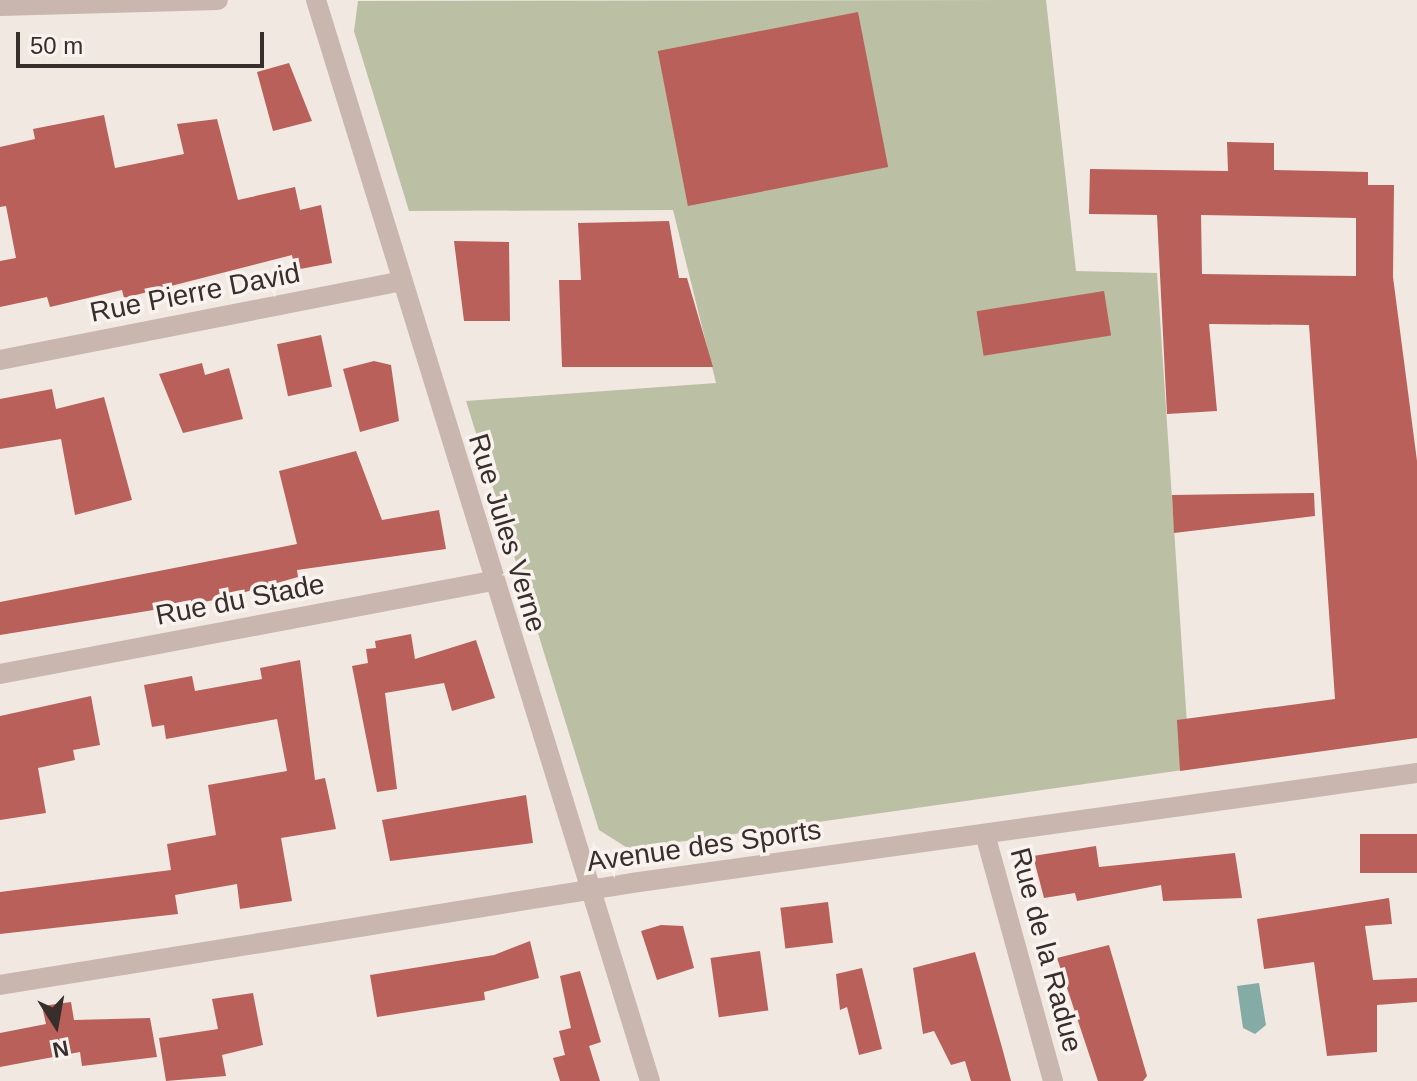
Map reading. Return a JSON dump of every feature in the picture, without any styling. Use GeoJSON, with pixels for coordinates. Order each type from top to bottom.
{"type":"FeatureCollection","features":[{"type":"Feature","properties":{"kind":"street"},"geometry":{"type":"LineString","coordinates":[[0,6],[218,0]]}},
{"type":"Feature","properties":{"kind":"street","name":"Rue Jules Verne"},"geometry":{"type":"LineString","coordinates":[[316,0],[491,581],[593,890],[650,1081]]}},
{"type":"Feature","properties":{"kind":"street","name":"Rue Pierre David"},"geometry":{"type":"LineString","coordinates":[[0,360],[401,281]]}},
{"type":"Feature","properties":{"kind":"street","name":"Rue du Stade"},"geometry":{"type":"LineString","coordinates":[[0,674],[491,581]]}},
{"type":"Feature","properties":{"kind":"street","name":"Avenue des Sports"},"geometry":{"type":"LineString","coordinates":[[0,985],[593,890],[1417,773]]}},
{"type":"Feature","properties":{"kind":"street","name":"Rue de la Radue"},"geometry":{"type":"LineString","coordinates":[[985,834],[1053,1081]]}},
{"type":"Feature","properties":{"kind":"green space"},"geometry":{"type":"Polygon","coordinates":[[[1046,0],[1076,271],[1157,273],[1190,769],[629,849],[599,830],[466,401],[716,383],[673,210],[409,211],[354,31],[358,1],[1046,0]]]}},
{"type":"Feature","properties":{"kind":"water"},"geometry":{"type":"Polygon","coordinates":[[[1259,983],[1266,1025],[1255,1034],[1243,1028],[1237,986],[1259,983]]]}},
{"type":"Feature","properties":{"kind":"building"},"geometry":{"type":"Polygon","coordinates":[[[858,12],[888,167],[688,206],[658,51],[858,12]]]}},
{"type":"Feature","properties":{"kind":"building"},"geometry":{"type":"Polygon","coordinates":[[[289,63],[312,121],[273,131],[257,72],[289,63]]]}},
{"type":"Feature","properties":{"kind":"building"},"geometry":{"type":"Polygon","coordinates":[[[104,115],[115,168],[184,154],[177,124],[217,119],[238,200],[295,187],[300,210],[321,205],[332,263],[295,270],[292,255],[124,298],[122,290],[50,307],[47,297],[0,307],[0,261],[16,258],[6,206],[0,207],[0,147],[35,139],[33,129],[104,115]]]}},
{"type":"Feature","properties":{"kind":"building"},"geometry":{"type":"Polygon","coordinates":[[[1227,142],[1274,143],[1274,170],[1368,172],[1368,185],[1394,185],[1393,277],[1417,461],[1417,738],[1180,771],[1177,720],[1335,699],[1309,325],[1209,324],[1217,411],[1167,414],[1157,215],[1089,214],[1090,169],[1228,171],[1227,142]],[[1201,215],[1202,274],[1356,276],[1356,218],[1201,215]]]}},
{"type":"Feature","properties":{"kind":"building"},"geometry":{"type":"Polygon","coordinates":[[[669,221],[679,278],[687,278],[713,367],[562,367],[559,280],[581,280],[578,223],[669,221]]]}},
{"type":"Feature","properties":{"kind":"building"},"geometry":{"type":"Polygon","coordinates":[[[454,241],[509,242],[510,321],[464,321],[454,241]]]}},
{"type":"Feature","properties":{"kind":"building"},"geometry":{"type":"Polygon","coordinates":[[[1104,291],[1111,335],[984,356],[977,311],[1104,291]]]}},
{"type":"Feature","properties":{"kind":"building"},"geometry":{"type":"Polygon","coordinates":[[[321,335],[332,387],[288,396],[277,344],[321,335]]]}},
{"type":"Feature","properties":{"kind":"building"},"geometry":{"type":"Polygon","coordinates":[[[374,361],[391,365],[399,421],[360,432],[343,369],[374,361]]]}},
{"type":"Feature","properties":{"kind":"building"},"geometry":{"type":"Polygon","coordinates":[[[202,363],[205,375],[229,368],[243,419],[183,433],[159,374],[202,363]]]}},
{"type":"Feature","properties":{"kind":"building"},"geometry":{"type":"Polygon","coordinates":[[[52,389],[56,409],[104,397],[132,500],[75,515],[61,439],[0,449],[0,399],[52,389]]]}},
{"type":"Feature","properties":{"kind":"building"},"geometry":{"type":"Polygon","coordinates":[[[356,451],[382,520],[439,510],[446,549],[297,570],[298,577],[221,599],[0,635],[0,602],[297,544],[279,471],[356,451]]]}},
{"type":"Feature","properties":{"kind":"building"},"geometry":{"type":"Polygon","coordinates":[[[1314,493],[1315,516],[1174,533],[1172,495],[1314,493]]]}},
{"type":"Feature","properties":{"kind":"building"},"geometry":{"type":"Polygon","coordinates":[[[411,634],[415,659],[476,640],[495,698],[452,711],[444,683],[385,693],[397,789],[377,792],[352,666],[368,663],[366,649],[376,648],[375,641],[411,634]]]}},
{"type":"Feature","properties":{"kind":"building"},"geometry":{"type":"Polygon","coordinates":[[[300,660],[315,780],[325,778],[336,829],[281,838],[292,901],[240,909],[237,884],[175,895],[178,914],[0,934],[0,892],[171,870],[167,844],[216,835],[208,785],[287,771],[277,719],[166,739],[164,725],[152,727],[144,685],[192,676],[195,691],[262,679],[260,668],[300,660]]]}},
{"type":"Feature","properties":{"kind":"building"},"geometry":{"type":"Polygon","coordinates":[[[91,696],[100,745],[73,750],[75,760],[38,768],[46,813],[0,820],[0,716],[91,696]]]}},
{"type":"Feature","properties":{"kind":"building"},"geometry":{"type":"Polygon","coordinates":[[[526,795],[533,843],[390,861],[382,820],[526,795]]]}},
{"type":"Feature","properties":{"kind":"building"},"geometry":{"type":"Polygon","coordinates":[[[1360,834],[1417,834],[1417,873],[1360,873],[1360,834]]]}},
{"type":"Feature","properties":{"kind":"building"},"geometry":{"type":"Polygon","coordinates":[[[1096,846],[1099,867],[1235,853],[1242,898],[1163,901],[1161,885],[1077,901],[1075,893],[1044,898],[1033,856],[1096,846]]]}},
{"type":"Feature","properties":{"kind":"building"},"geometry":{"type":"Polygon","coordinates":[[[1389,898],[1392,924],[1365,926],[1373,980],[1417,978],[1417,1002],[1377,1005],[1377,1052],[1327,1056],[1314,962],[1264,969],[1257,919],[1389,898]]]}},
{"type":"Feature","properties":{"kind":"building"},"geometry":{"type":"Polygon","coordinates":[[[828,902],[833,943],[785,949],[780,908],[828,902]]]}},
{"type":"Feature","properties":{"kind":"building"},"geometry":{"type":"Polygon","coordinates":[[[661,925],[683,926],[694,968],[657,980],[641,931],[661,925]]]}},
{"type":"Feature","properties":{"kind":"building"},"geometry":{"type":"Polygon","coordinates":[[[530,941],[539,978],[484,992],[485,1000],[377,1017],[370,975],[494,955],[530,941]]]}},
{"type":"Feature","properties":{"kind":"building"},"geometry":{"type":"Polygon","coordinates":[[[1109,945],[1147,1076],[1143,1081],[1098,1081],[1057,958],[1109,945]]]}},
{"type":"Feature","properties":{"kind":"building"},"geometry":{"type":"Polygon","coordinates":[[[760,951],[768,1010],[719,1017],[710,958],[760,951]]]}},
{"type":"Feature","properties":{"kind":"building"},"geometry":{"type":"Polygon","coordinates":[[[975,952],[1011,1081],[971,1081],[965,1061],[951,1065],[934,1031],[923,1034],[913,968],[975,952]]]}},
{"type":"Feature","properties":{"kind":"building"},"geometry":{"type":"Polygon","coordinates":[[[862,968],[882,1049],[859,1055],[847,1007],[840,1010],[836,974],[862,968]]]}},
{"type":"Feature","properties":{"kind":"building"},"geometry":{"type":"Polygon","coordinates":[[[580,971],[601,1042],[589,1046],[600,1081],[560,1081],[553,1058],[565,1055],[559,1031],[571,1028],[560,976],[580,971]]]}},
{"type":"Feature","properties":{"kind":"building"},"geometry":{"type":"Polygon","coordinates":[[[253,993],[263,1045],[222,1055],[226,1076],[166,1081],[159,1038],[218,1029],[212,999],[253,993]]]}},
{"type":"Feature","properties":{"kind":"building"},"geometry":{"type":"Polygon","coordinates":[[[71,1002],[74,1020],[150,1018],[157,1057],[82,1066],[80,1052],[0,1067],[0,1033],[46,1024],[42,1006],[71,1002]]]}}]}
